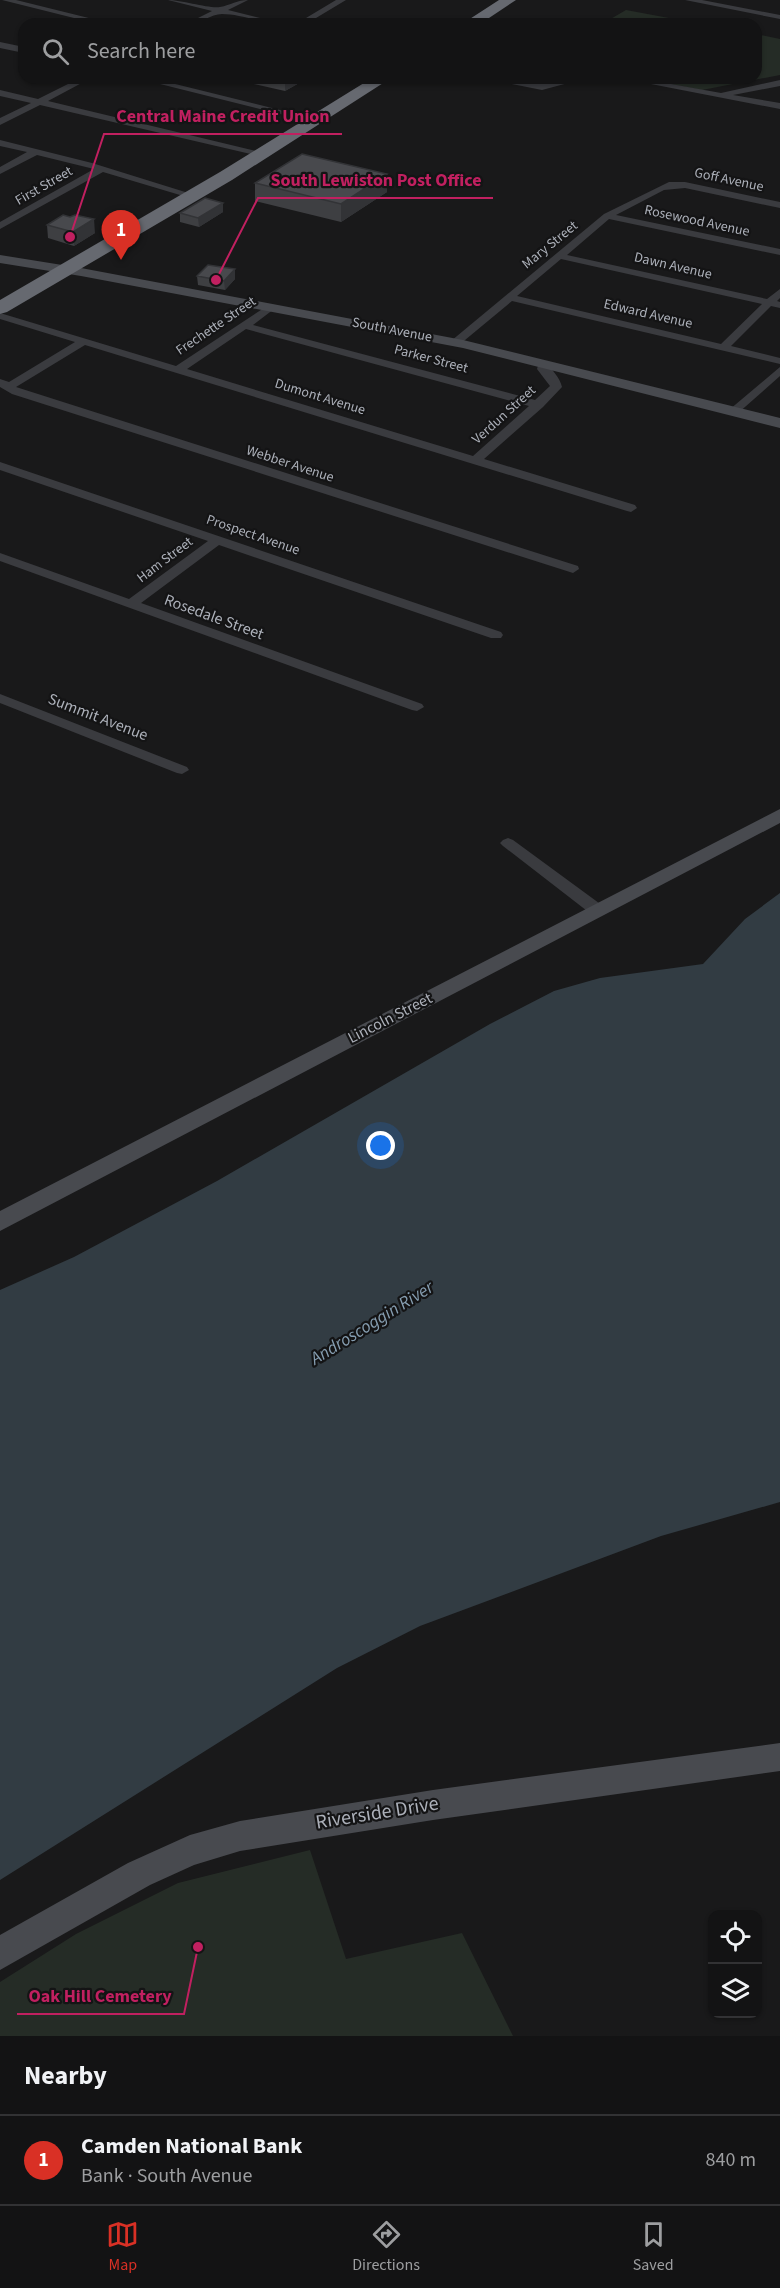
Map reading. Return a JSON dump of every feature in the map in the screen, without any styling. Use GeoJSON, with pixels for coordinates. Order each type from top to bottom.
{"type":"FeatureCollection","features":[{"type":"Feature","properties":{"kind":"highway"},"geometry":{"type":"LineString","coordinates":[[479,18],[509,0]]}},
{"type":"Feature","properties":{"kind":"highway"},"geometry":{"type":"LineString","coordinates":[[0,308],[264,154],[373,84]]}},
{"type":"Feature","properties":{"kind":"main road","name":"South Avenue"},"geometry":{"type":"LineString","coordinates":[[0,259],[65,269],[455,343],[780,423]]}},
{"type":"Feature","properties":{"kind":"main road","name":"Lincoln Street"},"geometry":{"type":"LineString","coordinates":[[0,1222],[780,815]]}},
{"type":"Feature","properties":{"kind":"main road","name":"Riverside Drive"},"geometry":{"type":"LineString","coordinates":[[0,1953],[139,1875],[190,1851],[240,1836],[433,1805],[780,1757]]}},
{"type":"Feature","properties":{"kind":"street"},"geometry":{"type":"LineString","coordinates":[[6,0],[83,18]]}},
{"type":"Feature","properties":{"kind":"street"},"geometry":{"type":"LineString","coordinates":[[172,0],[253,18]]}},
{"type":"Feature","properties":{"kind":"street"},"geometry":{"type":"LineString","coordinates":[[202,18],[244,0]]}},
{"type":"Feature","properties":{"kind":"street"},"geometry":{"type":"LineString","coordinates":[[310,18],[342,0]]}},
{"type":"Feature","properties":{"kind":"street"},"geometry":{"type":"LineString","coordinates":[[689,0],[780,17]]}},
{"type":"Feature","properties":{"kind":"street"},"geometry":{"type":"LineString","coordinates":[[0,45],[18,49]]}},
{"type":"Feature","properties":{"kind":"street"},"geometry":{"type":"LineString","coordinates":[[720,96],[732,91],[780,83]]}},
{"type":"Feature","properties":{"kind":"street"},"geometry":{"type":"LineString","coordinates":[[0,122],[75,84]]}},
{"type":"Feature","properties":{"kind":"street"},"geometry":{"type":"LineString","coordinates":[[165,84],[316,120]]}},
{"type":"Feature","properties":{"kind":"street"},"geometry":{"type":"LineString","coordinates":[[523,84],[542,87],[556,84]]}},
{"type":"Feature","properties":{"kind":"street"},"geometry":{"type":"LineString","coordinates":[[656,84],[780,106]]}},
{"type":"Feature","properties":{"kind":"street"},"geometry":{"type":"LineString","coordinates":[[0,93],[264,154]]}},
{"type":"Feature","properties":{"kind":"street"},"geometry":{"type":"LineString","coordinates":[[0,143],[193,196]]}},
{"type":"Feature","properties":{"kind":"street"},"geometry":{"type":"LineString","coordinates":[[0,171],[35,152]]}},
{"type":"Feature","properties":{"kind":"street","name":"First Street"},"geometry":{"type":"LineString","coordinates":[[0,226],[101,169]]}},
{"type":"Feature","properties":{"kind":"street","name":"Goff Avenue"},"geometry":{"type":"LineString","coordinates":[[673,184],[780,205]]}},
{"type":"Feature","properties":{"kind":"street","name":"Mary Street"},"geometry":{"type":"LineString","coordinates":[[455,343],[608,216],[635,200],[673,184]]}},
{"type":"Feature","properties":{"kind":"street","name":"Rosewood Avenue"},"geometry":{"type":"LineString","coordinates":[[608,216],[780,252]]}},
{"type":"Feature","properties":{"kind":"street","name":"Dawn Avenue"},"geometry":{"type":"LineString","coordinates":[[560,256],[775,304]]}},
{"type":"Feature","properties":{"kind":"street"},"geometry":{"type":"LineString","coordinates":[[724,347],[775,304],[780,292]]}},
{"type":"Feature","properties":{"kind":"street","name":"Edward Avenue"},"geometry":{"type":"LineString","coordinates":[[508,297],[780,361]]}},
{"type":"Feature","properties":{"kind":"street","name":"Frechette Street"},"geometry":{"type":"LineString","coordinates":[[178,370],[246,326],[270,307]]}},
{"type":"Feature","properties":{"kind":"street","name":"Dumont Avenue"},"geometry":{"type":"LineString","coordinates":[[0,316],[631,508]]}},
{"type":"Feature","properties":{"kind":"street","name":"Parker Street"},"geometry":{"type":"LineString","coordinates":[[246,326],[539,405]]}},
{"type":"Feature","properties":{"kind":"street"},"geometry":{"type":"LineString","coordinates":[[4,385],[84,341]]}},
{"type":"Feature","properties":{"kind":"street","name":"Verdun Street"},"geometry":{"type":"LineString","coordinates":[[476,460],[539,405],[556,387],[555,382],[543,369],[543,364]]}},
{"type":"Feature","properties":{"kind":"street"},"geometry":{"type":"LineString","coordinates":[[733,412],[780,370]]}},
{"type":"Feature","properties":{"kind":"street","name":"Webber Avenue"},"geometry":{"type":"LineString","coordinates":[[4,385],[158,438],[573,569]]}},
{"type":"Feature","properties":{"kind":"street","name":"Prospect Avenue"},"geometry":{"type":"LineString","coordinates":[[0,466],[496,634]]}},
{"type":"Feature","properties":{"kind":"street","name":"Ham Street"},"geometry":{"type":"LineString","coordinates":[[131,604],[217,540]]}},
{"type":"Feature","properties":{"kind":"street","name":"Rosedale Street"},"geometry":{"type":"LineString","coordinates":[[0,557],[417,707]]}},
{"type":"Feature","properties":{"kind":"street","name":"Summit Avenue"},"geometry":{"type":"LineString","coordinates":[[0,698],[182,770]]}},
{"type":"Feature","properties":{"kind":"street"},"geometry":{"type":"LineString","coordinates":[[508,843],[597,910]]}},
{"type":"Feature","properties":{"kind":"shaded area"},"geometry":{"type":"Polygon","coordinates":[[[626,10],[669,18],[612,18],[626,10]]]}},
{"type":"Feature","properties":{"kind":"shaded area"},"geometry":{"type":"Polygon","coordinates":[[[762,35],[780,39],[780,75],[762,78],[762,35]]]}},
{"type":"Feature","properties":{"kind":"shaded area"},"geometry":{"type":"Polygon","coordinates":[[[670,84],[733,84],[702,90],[670,84]]]}},
{"type":"Feature","properties":{"kind":"shaded area"},"geometry":{"type":"Polygon","coordinates":[[[310,1850],[346,1959],[462,1933],[513,2036],[0,2036],[0,1982],[76,1934],[178,1883],[310,1850]]]}},
{"type":"Feature","properties":{"kind":"water","name":"Androscoggin River"},"geometry":{"type":"Polygon","coordinates":[[[780,893],[780,1502],[661,1536],[420,1626],[337,1668],[0,1880],[0,1290],[74,1257],[217,1181],[490,1024],[554,991],[600,978],[703,964],[745,919],[780,893]]]}},
{"type":"Feature","properties":{"kind":"building"},"geometry":{"type":"Polygon","coordinates":[[[302,154],[387,174],[341,204],[255,183],[302,154]]]}},
{"type":"Feature","properties":{"kind":"building"},"geometry":{"type":"Polygon","coordinates":[[[205,198],[223,203],[198,218],[180,213],[205,198]]]}},
{"type":"Feature","properties":{"kind":"building"},"geometry":{"type":"Polygon","coordinates":[[[63,215],[94,219],[73,232],[47,225],[63,215]]]}},
{"type":"Feature","properties":{"kind":"building"},"geometry":{"type":"Polygon","coordinates":[[[208,265],[235,269],[224,281],[197,276],[208,265]]]}},
{"type":"Feature","properties":{"kind":"place","name":"Central Maine Credit Union"},"geometry":{"type":"Point","coordinates":[70,237]}},
{"type":"Feature","properties":{"kind":"place","name":"Camden National Bank"},"geometry":{"type":"Point","coordinates":[121,260]}},
{"type":"Feature","properties":{"kind":"place","name":"South Lewiston Post Office"},"geometry":{"type":"Point","coordinates":[216,280]}},
{"type":"Feature","properties":{"kind":"place","name":"Oak Hill Cemetery"},"geometry":{"type":"Point","coordinates":[198,1947]}}]}
